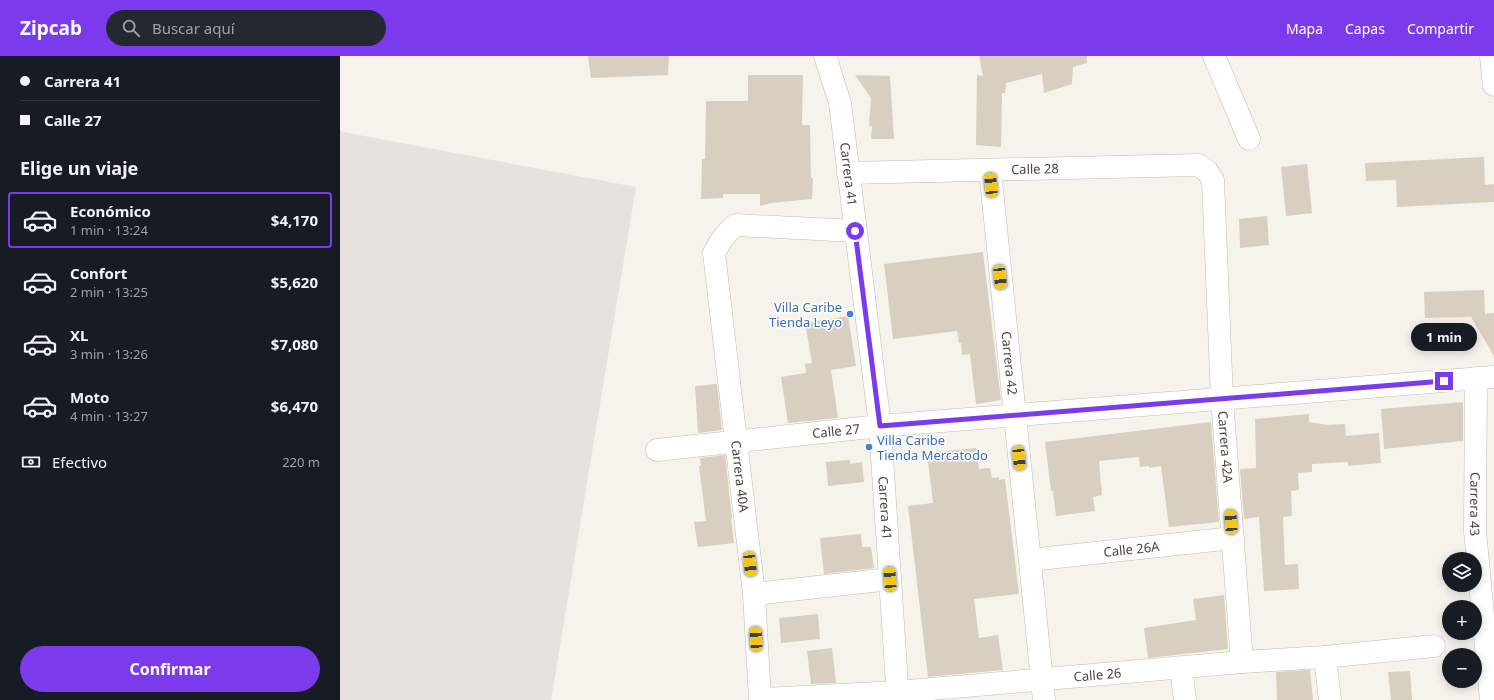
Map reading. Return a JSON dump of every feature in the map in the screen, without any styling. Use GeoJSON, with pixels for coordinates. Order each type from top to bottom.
{"type":"FeatureCollection","features":[{"type":"Feature","properties":{"kind":"street","name":"Carrera 41"},"geometry":{"type":"LineString","coordinates":[[825,56],[840,103],[880,426],[897,696]]}},
{"type":"Feature","properties":{"kind":"street"},"geometry":{"type":"LineString","coordinates":[[1214,56],[1249,139]]}},
{"type":"Feature","properties":{"kind":"street"},"geometry":{"type":"LineString","coordinates":[[1491,56],[1494,85]]}},
{"type":"Feature","properties":{"kind":"street","name":"Calle 28"},"geometry":{"type":"LineString","coordinates":[[848,173],[1198,165]]}},
{"type":"Feature","properties":{"kind":"street","name":"Carrera 42A"},"geometry":{"type":"LineString","coordinates":[[1198,165],[1207,171],[1213,180],[1222,399],[1242,662]]}},
{"type":"Feature","properties":{"kind":"street","name":"Carrera 42"},"geometry":{"type":"LineString","coordinates":[[990,170],[1043,690]]}},
{"type":"Feature","properties":{"kind":"street","name":"Carrera 40A"},"geometry":{"type":"LineString","coordinates":[[760,700],[754,594],[714,253],[725,234],[736,225],[855,231]]}},
{"type":"Feature","properties":{"kind":"street","name":"Calle 27"},"geometry":{"type":"LineString","coordinates":[[657,450],[880,426],[1015,414],[1485,378]]}},
{"type":"Feature","properties":{"kind":"street","name":"Carrera 43"},"geometry":{"type":"LineString","coordinates":[[1485,378],[1474,531],[1491,700]]}},
{"type":"Feature","properties":{"kind":"street","name":"Calle 26A"},"geometry":{"type":"LineString","coordinates":[[1030,560],[1232,538]]}},
{"type":"Feature","properties":{"kind":"street"},"geometry":{"type":"LineString","coordinates":[[754,594],[890,579]]}},
{"type":"Feature","properties":{"kind":"street","name":"Calle 26"},"geometry":{"type":"LineString","coordinates":[[760,700],[1043,690],[1182,668],[1242,662],[1324,657],[1434,646]]}},
{"type":"Feature","properties":{"kind":"street"},"geometry":{"type":"LineString","coordinates":[[1324,657],[1330,700]]}},
{"type":"Feature","properties":{"kind":"street"},"geometry":{"type":"LineString","coordinates":[[1182,668],[1185,700]]}},
{"type":"Feature","properties":{"kind":"shaded area"},"geometry":{"type":"Polygon","coordinates":[[[340,130],[343,132],[636,187],[551,700],[340,700],[340,130]]]}},
{"type":"Feature","properties":{"kind":"building"},"geometry":{"type":"Polygon","coordinates":[[[588,56],[669,56],[668,75],[591,78],[588,56]]]}},
{"type":"Feature","properties":{"kind":"building"},"geometry":{"type":"Polygon","coordinates":[[[979,56],[1087,56],[1087,63],[1073,67],[1072,84],[1044,93],[1042,74],[1006,83],[1005,93],[1002,93],[1001,147],[976,145],[977,75],[983,76],[979,56]]]}},
{"type":"Feature","properties":{"kind":"building"},"geometry":{"type":"Polygon","coordinates":[[[748,75],[803,75],[802,125],[810,125],[811,178],[813,178],[812,199],[771,203],[760,206],[760,194],[723,194],[723,198],[701,199],[702,159],[705,159],[706,101],[748,101],[748,75]]]}},
{"type":"Feature","properties":{"kind":"building"},"geometry":{"type":"Polygon","coordinates":[[[855,75],[890,76],[894,139],[871,139],[872,126],[869,126],[871,98],[855,75]]]}},
{"type":"Feature","properties":{"kind":"building"},"geometry":{"type":"Polygon","coordinates":[[[1484,157],[1485,185],[1494,184],[1494,202],[1397,207],[1396,180],[1366,181],[1365,163],[1484,157]]]}},
{"type":"Feature","properties":{"kind":"building"},"geometry":{"type":"Polygon","coordinates":[[[1307,164],[1312,213],[1286,216],[1281,167],[1307,164]]]}},
{"type":"Feature","properties":{"kind":"building"},"geometry":{"type":"Polygon","coordinates":[[[1267,216],[1269,245],[1240,248],[1239,219],[1267,216]]]}},
{"type":"Feature","properties":{"kind":"building"},"geometry":{"type":"Polygon","coordinates":[[[983,252],[1001,400],[976,404],[970,354],[962,355],[961,343],[959,343],[957,331],[893,339],[884,264],[983,252]]]}},
{"type":"Feature","properties":{"kind":"building"},"geometry":{"type":"Polygon","coordinates":[[[1484,290],[1485,314],[1494,313],[1494,356],[1471,317],[1425,318],[1424,292],[1484,290]]]}},
{"type":"Feature","properties":{"kind":"building"},"geometry":{"type":"Polygon","coordinates":[[[848,316],[856,366],[831,370],[838,418],[788,423],[781,377],[806,373],[805,364],[812,363],[805,323],[848,316]]]}},
{"type":"Feature","properties":{"kind":"building"},"geometry":{"type":"Polygon","coordinates":[[[717,384],[722,430],[698,433],[695,386],[717,384]]]}},
{"type":"Feature","properties":{"kind":"building"},"geometry":{"type":"Polygon","coordinates":[[[1463,402],[1463,441],[1384,449],[1381,409],[1463,402]]]}},
{"type":"Feature","properties":{"kind":"building"},"geometry":{"type":"Polygon","coordinates":[[[1309,414],[1309,422],[1327,425],[1345,424],[1346,436],[1379,433],[1381,463],[1348,466],[1348,462],[1312,464],[1312,472],[1298,473],[1299,490],[1291,491],[1292,516],[1283,517],[1285,565],[1298,564],[1299,589],[1264,591],[1259,517],[1244,519],[1240,469],[1256,468],[1255,419],[1309,414]]]}},
{"type":"Feature","properties":{"kind":"building"},"geometry":{"type":"Polygon","coordinates":[[[1211,422],[1219,522],[1169,527],[1161,466],[1149,468],[1149,466],[1140,467],[1139,457],[1099,461],[1102,495],[1093,497],[1095,511],[1056,516],[1053,491],[1051,491],[1045,442],[1211,422]]]}},
{"type":"Feature","properties":{"kind":"building"},"geometry":{"type":"Polygon","coordinates":[[[976,448],[979,469],[990,468],[992,478],[999,477],[999,480],[1005,479],[1019,594],[974,599],[979,638],[998,635],[1003,670],[928,677],[908,506],[933,503],[927,453],[976,448]]]}},
{"type":"Feature","properties":{"kind":"building"},"geometry":{"type":"Polygon","coordinates":[[[725,455],[734,543],[698,547],[694,522],[706,521],[699,466],[701,466],[700,458],[725,455]]]}},
{"type":"Feature","properties":{"kind":"building"},"geometry":{"type":"Polygon","coordinates":[[[850,460],[850,464],[862,462],[864,482],[828,486],[826,462],[850,460]]]}},
{"type":"Feature","properties":{"kind":"building"},"geometry":{"type":"Polygon","coordinates":[[[861,534],[862,547],[871,547],[874,568],[824,574],[820,538],[861,534]]]}},
{"type":"Feature","properties":{"kind":"building"},"geometry":{"type":"Polygon","coordinates":[[[1224,595],[1228,649],[1148,658],[1144,628],[1196,620],[1193,599],[1224,595]]]}},
{"type":"Feature","properties":{"kind":"building"},"geometry":{"type":"Polygon","coordinates":[[[818,614],[820,639],[781,643],[779,618],[818,614]]]}},
{"type":"Feature","properties":{"kind":"building"},"geometry":{"type":"Polygon","coordinates":[[[832,648],[836,683],[811,684],[807,651],[832,648]]]}},
{"type":"Feature","properties":{"kind":"building"},"geometry":{"type":"Polygon","coordinates":[[[1310,670],[1313,700],[1277,700],[1276,672],[1310,670]]]}},
{"type":"Feature","properties":{"kind":"building"},"geometry":{"type":"Polygon","coordinates":[[[1410,671],[1412,700],[1391,700],[1388,672],[1410,671]]]}},
{"type":"Feature","properties":{"kind":"place","name":"Villa Caribe Tienda Leyo"},"geometry":{"type":"Point","coordinates":[850,314]}},
{"type":"Feature","properties":{"kind":"place","name":"Villa Caribe Tienda Mercatodo"},"geometry":{"type":"Point","coordinates":[869,447]}},
{"type":"Feature","properties":{"kind":"route"},"geometry":{"type":"LineString","coordinates":[[855,231],[880,426],[1015,414],[1444,381]]}}]}
